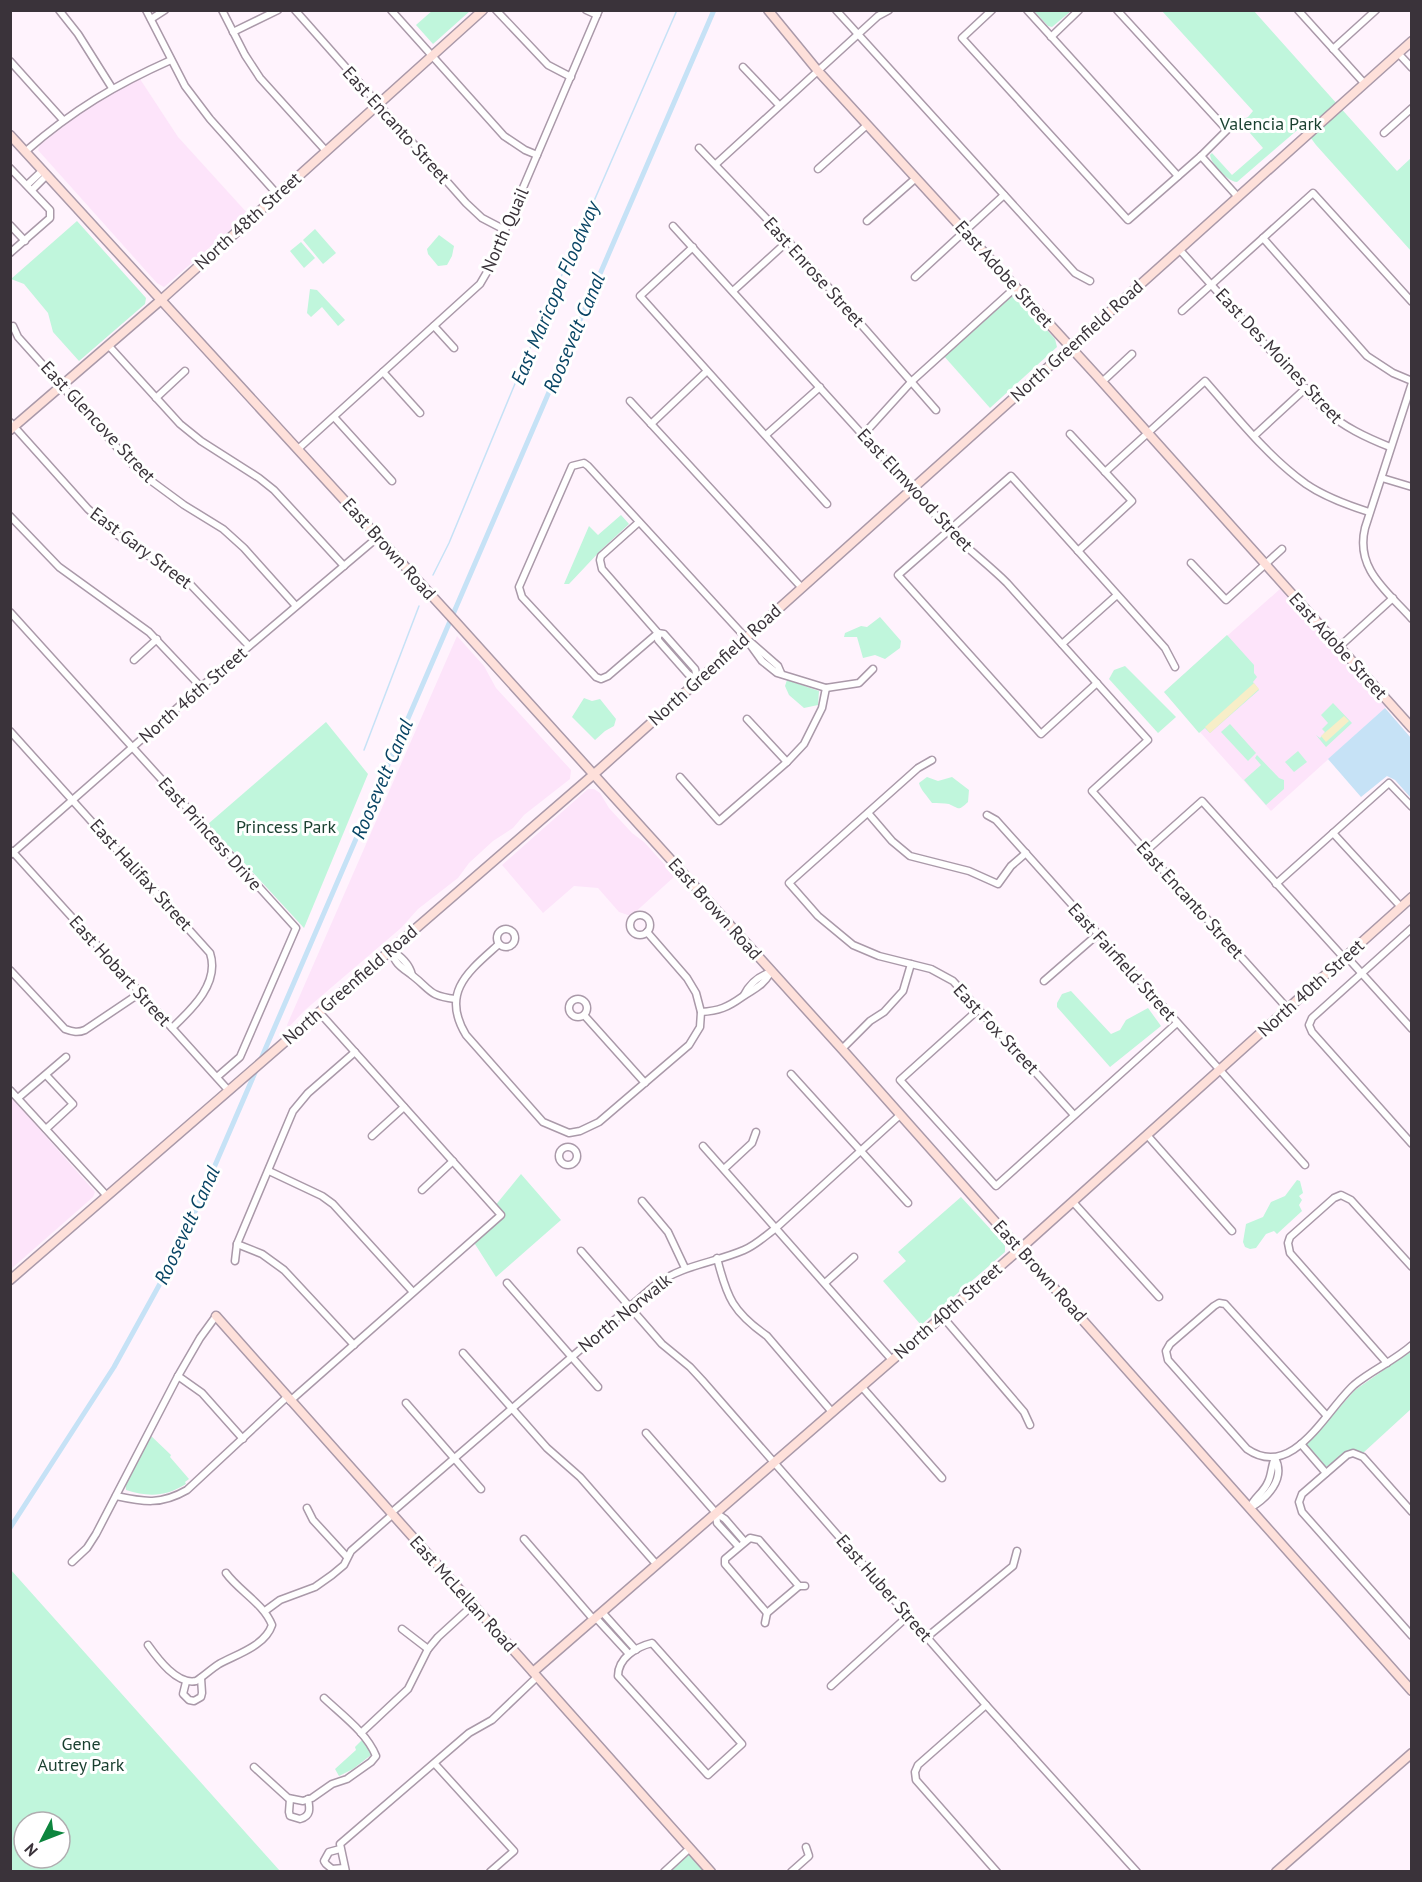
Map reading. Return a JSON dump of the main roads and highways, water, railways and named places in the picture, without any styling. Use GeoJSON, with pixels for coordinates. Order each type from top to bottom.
{"type":"FeatureCollection","features":[{"type":"Feature","properties":{"kind":"main road","name":"North 48th Street"},"geometry":{"type":"LineString","coordinates":[[12,427],[161,300],[483,10]]}},
{"type":"Feature","properties":{"kind":"main road","name":"East Adobe Street"},"geometry":{"type":"LineString","coordinates":[[768,10],[867,125],[1102,382],[1412,728]]}},
{"type":"Feature","properties":{"kind":"main road","name":"North Greenfield Road"},"geometry":{"type":"LineString","coordinates":[[10,1280],[593,775],[1412,41]]}},
{"type":"Feature","properties":{"kind":"main road","name":"East Brown Road"},"geometry":{"type":"LineString","coordinates":[[10,135],[452,617],[842,1049],[1412,1691]]}},
{"type":"Feature","properties":{"kind":"main road","name":"North 40th Street"},"geometry":{"type":"LineString","coordinates":[[535,1674],[597,1616],[1020,1249],[1147,1135],[1216,1067],[1287,1008],[1412,897]]}},
{"type":"Feature","properties":{"kind":"main road","name":"East McLellan Road"},"geometry":{"type":"LineString","coordinates":[[216,1316],[711,1872]]}},
{"type":"Feature","properties":{"kind":"main road"},"geometry":{"type":"LineString","coordinates":[[1276,1872],[1412,1753]]}},
{"type":"Feature","properties":{"kind":"water"},"geometry":{"type":"Polygon","coordinates":[[[1385,708],[1411,738],[1411,798],[1395,780],[1387,776],[1361,797],[1328,759],[1385,708]]]}},
{"type":"Feature","properties":{"kind":"waterway","name":"East Maricopa Floodway"},"geometry":{"type":"LineString","coordinates":[[433,575],[449,543],[524,362],[677,10]]}},
{"type":"Feature","properties":{"kind":"waterway","name":"Roosevelt Canal"},"geometry":{"type":"LineString","coordinates":[[10,1528],[114,1367],[178,1251],[714,10]]}},
{"type":"Feature","properties":{"kind":"waterway","name":"East Maricopa Floodway"},"geometry":{"type":"LineString","coordinates":[[364,750],[419,606]]}},
{"type":"Feature","properties":{"kind":"park label","name":"Valencia Park"},"geometry":{"type":"Point","coordinates":[1271,124]}},
{"type":"Feature","properties":{"kind":"park label","name":"Princess Park"},"geometry":{"type":"Point","coordinates":[286,827]}},
{"type":"Feature","properties":{"kind":"park label","name":"Gene Autrey Park"},"geometry":{"type":"Point","coordinates":[81,1754]}}]}
